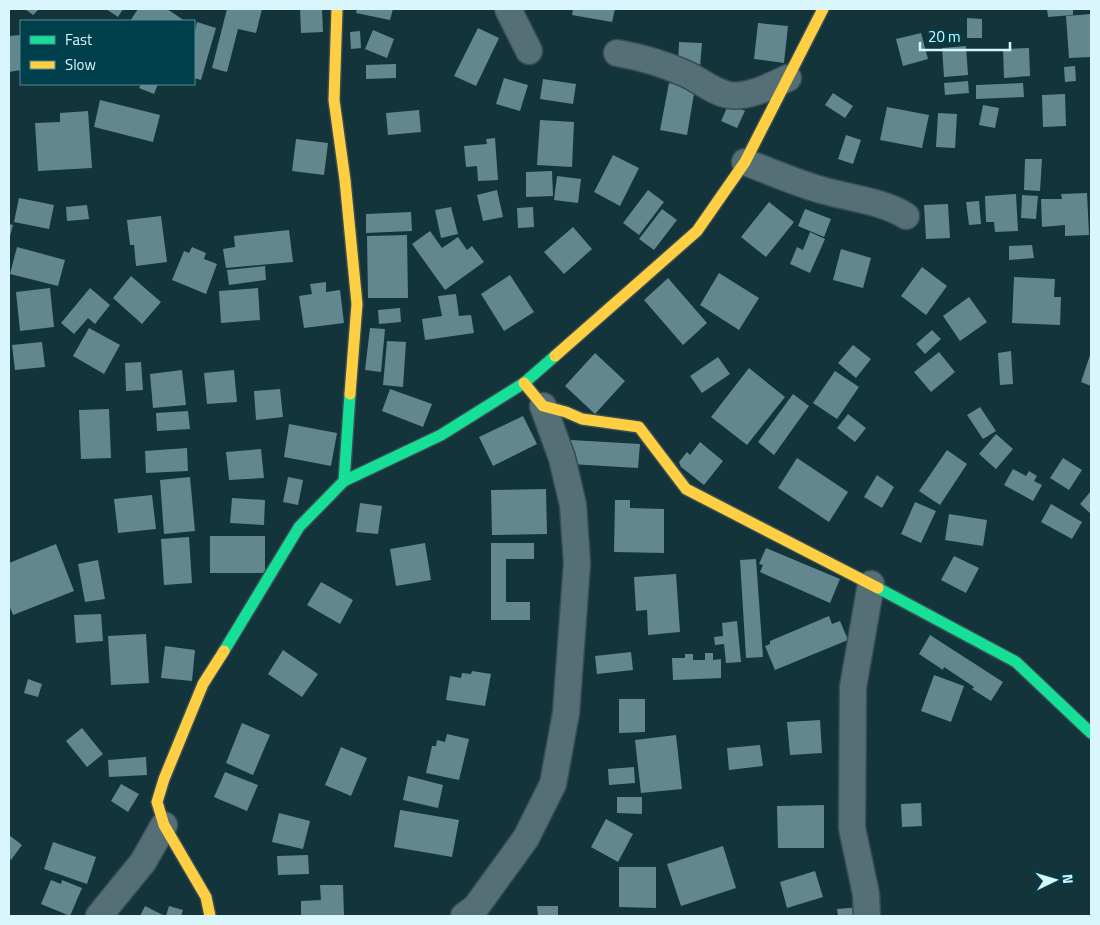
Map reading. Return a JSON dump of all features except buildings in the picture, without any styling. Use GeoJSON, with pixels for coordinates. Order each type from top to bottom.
{"type":"FeatureCollection","features":[{"type":"Feature","properties":{"kind":"street"},"geometry":{"type":"LineString","coordinates":[[337,9],[334,100],[345,180],[357,304],[344,481]]}},
{"type":"Feature","properties":{"kind":"street"},"geometry":{"type":"LineString","coordinates":[[508,9],[529,52]]}},
{"type":"Feature","properties":{"kind":"street"},"geometry":{"type":"LineString","coordinates":[[210,916],[206,897],[164,825],[157,802],[164,780],[204,684],[299,527],[344,481],[441,435],[524,383],[697,230],[745,162],[823,9]]}},
{"type":"Feature","properties":{"kind":"street"},"geometry":{"type":"LineString","coordinates":[[617,53],[645,58],[685,73],[709,87],[729,95],[751,94],[788,78]]}},
{"type":"Feature","properties":{"kind":"street"},"geometry":{"type":"LineString","coordinates":[[745,162],[823,191],[871,203],[900,212],[906,216]]}},
{"type":"Feature","properties":{"kind":"street"},"geometry":{"type":"LineString","coordinates":[[473,913],[526,838],[553,784],[566,712],[577,563],[573,505],[562,458],[543,406],[524,383]]}},
{"type":"Feature","properties":{"kind":"street"},"geometry":{"type":"LineString","coordinates":[[543,406],[566,412],[582,419],[639,427],[686,489],[871,584],[1016,662],[1091,733]]}},
{"type":"Feature","properties":{"kind":"street"},"geometry":{"type":"LineString","coordinates":[[868,916],[866,894],[852,828],[853,687],[871,584]]}},
{"type":"Feature","properties":{"kind":"street"},"geometry":{"type":"LineString","coordinates":[[99,916],[143,862],[164,825]]}},
{"type":"Feature","properties":{"kind":"traffic: fast"},"geometry":{"type":"LineString","coordinates":[[344,481],[441,435],[524,383],[555,356]]}},
{"type":"Feature","properties":{"kind":"traffic: fast"},"geometry":{"type":"LineString","coordinates":[[224,651],[299,527],[344,481],[350,394]]}},
{"type":"Feature","properties":{"kind":"traffic: fast"},"geometry":{"type":"LineString","coordinates":[[878,588],[1016,662],[1091,733]]}},
{"type":"Feature","properties":{"kind":"traffic: slow"},"geometry":{"type":"LineString","coordinates":[[337,9],[334,100],[345,180],[357,304],[350,394]]}},
{"type":"Feature","properties":{"kind":"traffic: slow"},"geometry":{"type":"LineString","coordinates":[[555,356],[697,231],[745,162],[823,9]]}},
{"type":"Feature","properties":{"kind":"traffic: slow"},"geometry":{"type":"LineString","coordinates":[[524,383],[543,406],[566,412],[582,419],[639,427],[686,489],[878,588]]}},
{"type":"Feature","properties":{"kind":"traffic: slow"},"geometry":{"type":"LineString","coordinates":[[210,916],[206,897],[164,825],[157,802],[164,779],[203,684],[224,651]]}}]}
